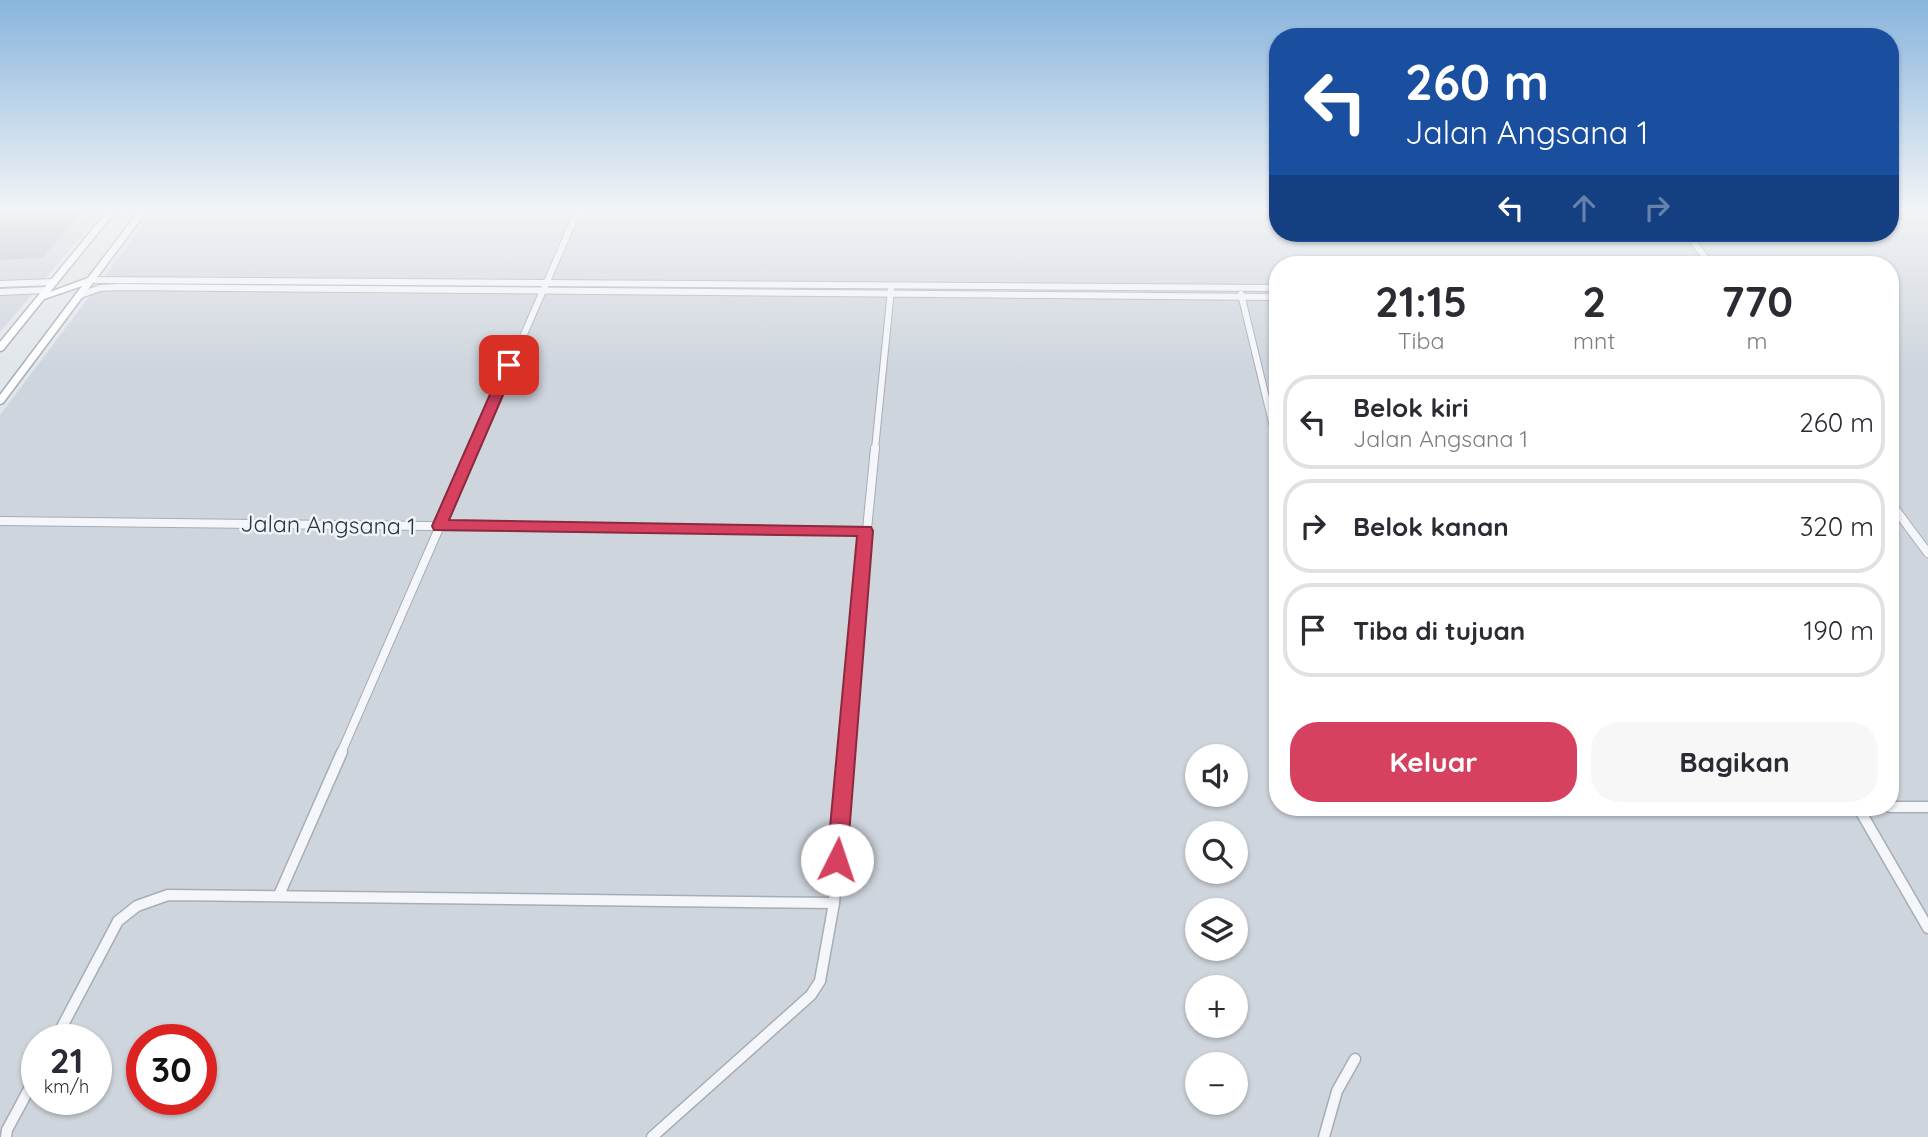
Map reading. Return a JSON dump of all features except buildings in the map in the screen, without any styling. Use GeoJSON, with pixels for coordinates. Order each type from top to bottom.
{"type":"FeatureCollection","features":[{"type":"Feature","properties":{"kind":"street"},"geometry":{"type":"LineString","coordinates":[[0,348],[71,261]]}},
{"type":"Feature","properties":{"kind":"street"},"geometry":{"type":"LineString","coordinates":[[0,401],[105,261]]}},
{"type":"Feature","properties":{"kind":"street"},"geometry":{"type":"LineString","coordinates":[[279,895],[555,261]]}},
{"type":"Feature","properties":{"kind":"street"},"geometry":{"type":"LineString","coordinates":[[40,300],[94,276]]}},
{"type":"Feature","properties":{"kind":"street"},"geometry":{"type":"LineString","coordinates":[[0,292],[47,290],[94,276],[544,287]]}},
{"type":"Feature","properties":{"kind":"street"},"geometry":{"type":"LineString","coordinates":[[0,284],[54,282]]}},
{"type":"Feature","properties":{"kind":"street"},"geometry":{"type":"LineString","coordinates":[[78,296],[106,287],[544,287],[1269,297]]}},
{"type":"Feature","properties":{"kind":"street"},"geometry":{"type":"LineString","coordinates":[[1240,288],[1269,410]]}},
{"type":"Feature","properties":{"kind":"street"},"geometry":{"type":"LineString","coordinates":[[891,290],[1269,288]]}},
{"type":"Feature","properties":{"kind":"street"},"geometry":{"type":"LineString","coordinates":[[652,1137],[817,987],[834,903],[866,531],[891,290]]}},
{"type":"Feature","properties":{"kind":"street"},"geometry":{"type":"LineString","coordinates":[[1899,514],[1928,553]]}},
{"type":"Feature","properties":{"kind":"street","name":"Jalan Angsana 1"},"geometry":{"type":"LineString","coordinates":[[0,521],[866,531]]}},
{"type":"Feature","properties":{"kind":"street"},"geometry":{"type":"LineString","coordinates":[[1899,807],[1928,807]]}},
{"type":"Feature","properties":{"kind":"street"},"geometry":{"type":"LineString","coordinates":[[1863,816],[1928,928]]}},
{"type":"Feature","properties":{"kind":"street"},"geometry":{"type":"LineString","coordinates":[[63,1024],[118,921],[136,906],[152,898],[167,895],[834,903]]}},
{"type":"Feature","properties":{"kind":"street"},"geometry":{"type":"LineString","coordinates":[[1324,1137],[1337,1091],[1356,1059]]}},
{"type":"Feature","properties":{"kind":"street"},"geometry":{"type":"LineString","coordinates":[[6,1137],[21,1104]]}},
{"type":"Feature","properties":{"kind":"shaded area"},"geometry":{"type":"Polygon","coordinates":[[[0,261],[60,261],[0,332],[0,261]]]}},
{"type":"Feature","properties":{"kind":"shaded area"},"geometry":{"type":"Polygon","coordinates":[[[116,261],[1269,261],[1269,816],[1899,816],[1899,261],[1928,261],[1928,1137],[0,1137],[0,415],[116,261]]]}},
{"type":"Feature","properties":{"kind":"route"},"geometry":{"type":"LineString","coordinates":[[509,365],[439,526],[866,531],[837,860]]}}]}
